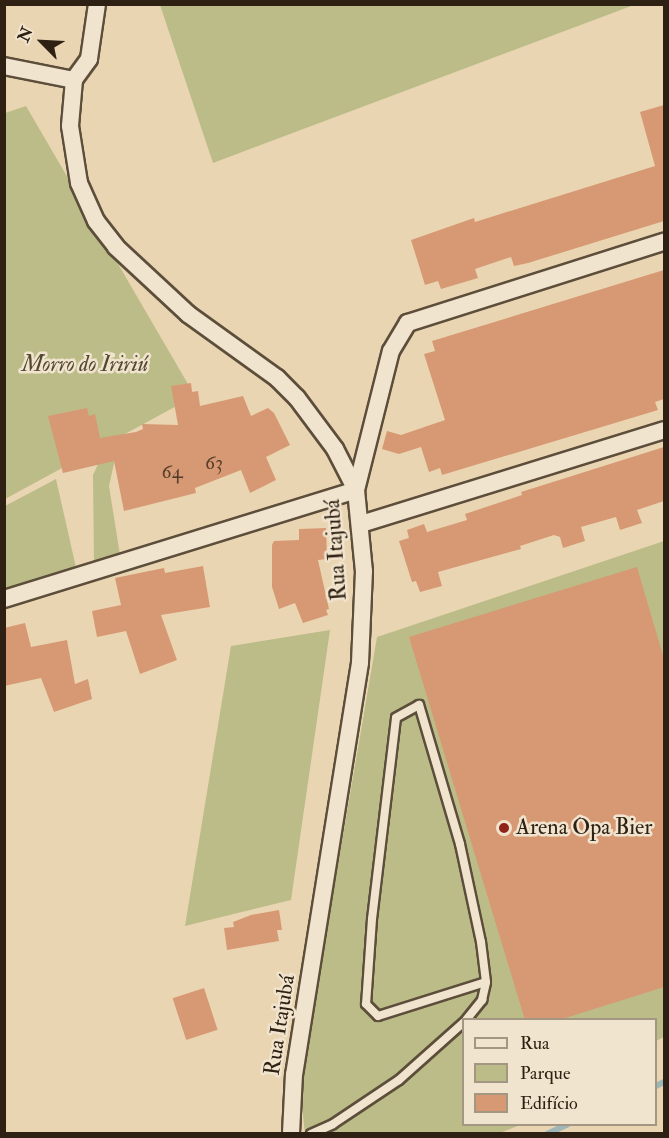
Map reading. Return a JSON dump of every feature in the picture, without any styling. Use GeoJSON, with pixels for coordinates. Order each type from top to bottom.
{"type":"FeatureCollection","features":[{"type":"Feature","properties":{"kind":"street"},"geometry":{"type":"LineString","coordinates":[[4,66],[74,80],[89,59],[97,4]]}},
{"type":"Feature","properties":{"kind":"street","name":"Rua Itajubá"},"geometry":{"type":"LineString","coordinates":[[74,80],[72,157],[79,183],[96,221],[116,247],[188,314],[277,378],[297,398],[335,449],[356,490],[361,524],[363,619],[357,692],[294,1074],[291,1134]]}},
{"type":"Feature","properties":{"kind":"street"},"geometry":{"type":"LineString","coordinates":[[4,600],[356,490],[391,351],[408,323],[664,242]]}},
{"type":"Feature","properties":{"kind":"street"},"geometry":{"type":"LineString","coordinates":[[361,524],[664,430]]}},
{"type":"Feature","properties":{"kind":"lane"},"geometry":{"type":"LineString","coordinates":[[467,1018],[482,1000],[486,982],[482,942],[460,844],[419,705],[396,718],[372,919],[366,1004],[378,1016],[471,990],[486,982]]}},
{"type":"Feature","properties":{"kind":"lane"},"geometry":{"type":"LineString","coordinates":[[311,1134],[333,1124],[399,1080],[462,1024]]}},
{"type":"Feature","properties":{"kind":"green space"},"geometry":{"type":"Polygon","coordinates":[[[160,4],[634,5],[213,163],[160,4]]]}},
{"type":"Feature","properties":{"kind":"green space","name":"Morro do Iririú"},"geometry":{"type":"Polygon","coordinates":[[[26,106],[195,396],[5,499],[5,113],[26,106]]]}},
{"type":"Feature","properties":{"kind":"green space"},"geometry":{"type":"Polygon","coordinates":[[[119,441],[109,486],[120,555],[94,564],[93,475],[106,447],[119,441]]]}},
{"type":"Feature","properties":{"kind":"green space"},"geometry":{"type":"Polygon","coordinates":[[[56,479],[77,572],[5,593],[5,506],[56,479]]]}},
{"type":"Feature","properties":{"kind":"green space","name":"Arena Opa Bier"},"geometry":{"type":"Polygon","coordinates":[[[664,541],[664,1037],[657,1040],[657,1018],[462,1018],[462,1126],[517,1126],[497,1134],[305,1134],[300,1087],[377,637],[664,541]]]}},
{"type":"Feature","properties":{"kind":"green space"},"geometry":{"type":"Polygon","coordinates":[[[330,630],[291,900],[185,926],[231,646],[330,630]]]}},
{"type":"Feature","properties":{"kind":"building"},"geometry":{"type":"Polygon","coordinates":[[[664,105],[664,221],[528,263],[514,266],[511,257],[475,269],[478,278],[441,289],[438,281],[425,285],[411,240],[474,218],[475,222],[655,166],[640,112],[664,105]]]}},
{"type":"Feature","properties":{"kind":"building"},"geometry":{"type":"Polygon","coordinates":[[[664,270],[664,399],[655,402],[658,410],[442,475],[440,468],[429,472],[421,447],[399,454],[382,449],[387,431],[401,435],[445,420],[424,354],[435,351],[432,341],[664,270]]]}},
{"type":"Feature","properties":{"kind":"building"},"geometry":{"type":"Polygon","coordinates":[[[191,383],[192,392],[198,391],[200,406],[243,396],[251,416],[268,408],[274,413],[290,445],[266,457],[276,480],[250,493],[241,470],[195,488],[196,493],[124,511],[114,461],[63,473],[48,416],[87,408],[89,416],[95,414],[100,438],[136,432],[143,429],[142,424],[178,425],[171,386],[191,383]]]}},
{"type":"Feature","properties":{"kind":"building"},"geometry":{"type":"Polygon","coordinates":[[[664,447],[664,501],[637,510],[642,523],[620,530],[616,517],[581,527],[585,541],[563,548],[560,537],[554,535],[520,546],[521,549],[438,572],[442,586],[420,592],[416,581],[412,582],[399,541],[409,538],[407,530],[424,524],[427,532],[467,520],[465,514],[522,495],[521,492],[664,447]]]}},
{"type":"Feature","properties":{"kind":"building"},"geometry":{"type":"Polygon","coordinates":[[[326,528],[327,559],[318,560],[329,609],[326,610],[328,615],[303,623],[295,603],[279,609],[272,587],[272,545],[274,541],[299,540],[299,529],[326,528]]]}},
{"type":"Feature","properties":{"kind":"building"},"geometry":{"type":"Polygon","coordinates":[[[203,566],[210,607],[161,615],[177,660],[140,674],[126,631],[97,637],[92,611],[121,605],[115,578],[164,568],[165,573],[203,566]]]}},
{"type":"Feature","properties":{"kind":"building"},"geometry":{"type":"Polygon","coordinates":[[[637,567],[664,659],[664,987],[565,1018],[524,1018],[409,637],[637,567]]]}},
{"type":"Feature","properties":{"kind":"building"},"geometry":{"type":"Polygon","coordinates":[[[25,623],[31,647],[67,640],[75,684],[88,679],[92,699],[54,712],[41,678],[4,686],[4,628],[25,623]]]}},
{"type":"Feature","properties":{"kind":"building"},"geometry":{"type":"Polygon","coordinates":[[[279,910],[282,930],[277,930],[279,941],[227,950],[224,928],[234,927],[233,922],[251,915],[279,910]]]}},
{"type":"Feature","properties":{"kind":"building"},"geometry":{"type":"Polygon","coordinates":[[[204,988],[218,1030],[186,1040],[173,998],[204,988]]]}},
{"type":"Feature","properties":{"kind":"waterway"},"geometry":{"type":"LineString","coordinates":[[657,1086],[664,1082]]}},
{"type":"Feature","properties":{"kind":"waterway"},"geometry":{"type":"LineString","coordinates":[[547,1134],[564,1126]]}},
{"type":"Feature","properties":{"kind":"place","name":"Arena Opa Bier"},"geometry":{"type":"Point","coordinates":[504,828]}}]}
